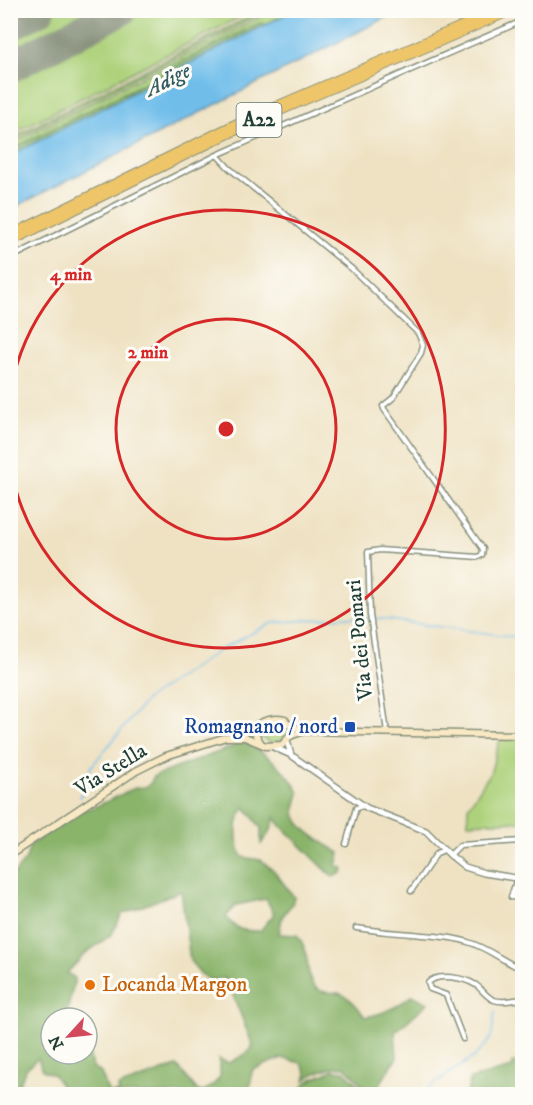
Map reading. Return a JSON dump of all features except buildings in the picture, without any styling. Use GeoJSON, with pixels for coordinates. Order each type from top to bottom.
{"type":"FeatureCollection","features":[{"type":"Feature","properties":{"kind":"highway","name":"A22"},"geometry":{"type":"LineString","coordinates":[[10,235],[237,123],[498,10]]}},
{"type":"Feature","properties":{"kind":"highway","name":"A22"},"geometry":{"type":"LineString","coordinates":[[10,242],[241,128],[513,10]]}},
{"type":"Feature","properties":{"kind":"main road","name":"Via dei Pomari"},"geometry":{"type":"LineString","coordinates":[[257,725],[261,721],[280,719],[304,731],[522,735]]}},
{"type":"Feature","properties":{"kind":"main road"},"geometry":{"type":"LineString","coordinates":[[288,724],[288,739]]}},
{"type":"Feature","properties":{"kind":"main road"},"geometry":{"type":"LineString","coordinates":[[257,725],[256,735],[260,742],[271,746]]}},
{"type":"Feature","properties":{"kind":"main road","name":"Via Stella"},"geometry":{"type":"LineString","coordinates":[[238,736],[257,725]]}},
{"type":"Feature","properties":{"kind":"main road","name":"Via dei Pomari"},"geometry":{"type":"LineString","coordinates":[[271,746],[282,745],[288,739],[304,731]]}},
{"type":"Feature","properties":{"kind":"main road","name":"Via Stella"},"geometry":{"type":"LineString","coordinates":[[10,855],[136,771],[182,750],[226,737],[238,736],[260,742]]}},
{"type":"Feature","properties":{"kind":"street"},"geometry":{"type":"LineString","coordinates":[[10,258],[217,155],[522,21]]}},
{"type":"Feature","properties":{"kind":"street","name":"Via dei Pomari"},"geometry":{"type":"LineString","coordinates":[[217,155],[229,168],[352,269],[418,333],[423,345],[421,353],[393,398],[383,406],[483,549],[482,555],[478,557],[380,550],[368,552],[370,615],[387,732]]}},
{"type":"Feature","properties":{"kind":"street"},"geometry":{"type":"LineString","coordinates":[[288,739],[291,755]]}},
{"type":"Feature","properties":{"kind":"street"},"geometry":{"type":"LineString","coordinates":[[271,746],[291,755],[363,806],[426,831],[465,867],[520,879],[512,897],[522,899]]}},
{"type":"Feature","properties":{"kind":"street"},"geometry":{"type":"LineString","coordinates":[[346,844],[356,808],[363,806]]}},
{"type":"Feature","properties":{"kind":"street"},"geometry":{"type":"LineString","coordinates":[[450,855],[460,845],[522,841]]}},
{"type":"Feature","properties":{"kind":"street"},"geometry":{"type":"LineString","coordinates":[[411,891],[437,853],[445,849]]}},
{"type":"Feature","properties":{"kind":"street"},"geometry":{"type":"LineString","coordinates":[[356,928],[442,936],[467,941],[522,969]]}},
{"type":"Feature","properties":{"kind":"street"},"geometry":{"type":"LineString","coordinates":[[463,1039],[446,995],[430,989],[428,983],[432,979],[438,976],[468,981],[478,986],[492,1000],[522,999]]}},
{"type":"Feature","properties":{"kind":"green space"},"geometry":{"type":"Polygon","coordinates":[[[11,10],[97,11],[24,46],[12,36],[11,10]]]}},
{"type":"Feature","properties":{"kind":"green space"},"geometry":{"type":"Polygon","coordinates":[[[145,11],[252,11],[11,134],[11,79],[145,11]]]}},
{"type":"Feature","properties":{"kind":"green space"},"geometry":{"type":"Polygon","coordinates":[[[260,11],[266,11],[11,141],[11,138],[260,11]]]}},
{"type":"Feature","properties":{"kind":"green space"},"geometry":{"type":"Polygon","coordinates":[[[272,11],[292,11],[11,155],[11,144],[272,11]]]}},
{"type":"Feature","properties":{"kind":"green space"},"geometry":{"type":"Polygon","coordinates":[[[262,23],[264,25],[11,155],[11,150],[14,148],[262,23]]]}},
{"type":"Feature","properties":{"kind":"green space"},"geometry":{"type":"Polygon","coordinates":[[[265,722],[277,722],[285,727],[287,735],[283,741],[271,743],[261,738],[259,730],[265,722]]]}},
{"type":"Feature","properties":{"kind":"green space"},"geometry":{"type":"Polygon","coordinates":[[[500,739],[522,739],[522,821],[468,823],[468,807],[490,774],[500,739]]]}},
{"type":"Feature","properties":{"kind":"green space"},"geometry":{"type":"Polygon","coordinates":[[[239,741],[265,755],[282,769],[295,785],[299,793],[295,810],[297,818],[313,836],[340,853],[337,866],[343,868],[342,873],[333,877],[280,825],[275,817],[271,830],[261,844],[261,828],[245,807],[237,824],[237,838],[242,857],[261,860],[274,871],[294,897],[292,904],[282,917],[279,934],[297,935],[302,942],[310,977],[315,987],[321,991],[345,996],[365,1017],[390,1009],[412,995],[428,1003],[395,1032],[397,1057],[376,1090],[364,1086],[345,1067],[324,1070],[305,1080],[307,1073],[301,1063],[282,1058],[252,1070],[250,1087],[237,1094],[109,1094],[119,1092],[118,1087],[177,1066],[198,1091],[203,1092],[219,1079],[218,1059],[229,1063],[246,1054],[253,1046],[229,985],[224,978],[210,980],[201,974],[190,961],[181,891],[122,914],[112,934],[85,954],[67,973],[75,978],[68,1006],[39,1006],[39,1061],[38,1058],[26,1069],[15,1094],[11,1094],[11,878],[26,859],[30,845],[82,810],[95,807],[135,788],[145,787],[150,784],[154,776],[232,747],[239,741]],[[266,899],[236,905],[226,917],[241,929],[260,931],[274,914],[266,899]]]}},
{"type":"Feature","properties":{"kind":"green space"},"geometry":{"type":"Polygon","coordinates":[[[522,1060],[522,1094],[467,1094],[470,1079],[512,1068],[513,1063],[522,1060]]]}},
{"type":"Feature","properties":{"kind":"green space"},"geometry":{"type":"Polygon","coordinates":[[[41,1066],[92,1066],[101,1073],[109,1094],[66,1094],[54,1075],[42,1070],[41,1066]]]}},
{"type":"Feature","properties":{"kind":"green space"},"geometry":{"type":"Polygon","coordinates":[[[333,1070],[344,1071],[363,1089],[374,1093],[299,1094],[309,1081],[333,1070]]]}},
{"type":"Feature","properties":{"kind":"water","name":"Adige"},"geometry":{"type":"Polygon","coordinates":[[[292,11],[399,11],[11,209],[11,155],[292,11]]]}},
{"type":"Feature","properties":{"kind":"waterway"},"geometry":{"type":"LineString","coordinates":[[80,797],[91,767],[147,699],[223,648],[272,623],[344,617],[375,618],[522,638]]}},
{"type":"Feature","properties":{"kind":"waterway"},"geometry":{"type":"LineString","coordinates":[[423,1094],[436,1082],[474,1057],[489,1041],[495,1011]]}},
{"type":"Feature","properties":{"kind":"waterway"},"geometry":{"type":"LineString","coordinates":[[299,1090],[302,1094]]}},
{"type":"Feature","properties":{"kind":"taxiway"},"geometry":{"type":"LineString","coordinates":[[10,51],[20,60],[33,55]]}},
{"type":"Feature","properties":{"kind":"runway"},"geometry":{"type":"LineString","coordinates":[[10,25],[39,10]]}},
{"type":"Feature","properties":{"kind":"runway"},"geometry":{"type":"LineString","coordinates":[[10,67],[121,10]]}},
{"type":"Feature","properties":{"kind":"place","name":"Romagnano / nord"},"geometry":{"type":"Point","coordinates":[350,727]}},
{"type":"Feature","properties":{"kind":"place","name":"Locanda Margon"},"geometry":{"type":"Point","coordinates":[90,985]}}]}
